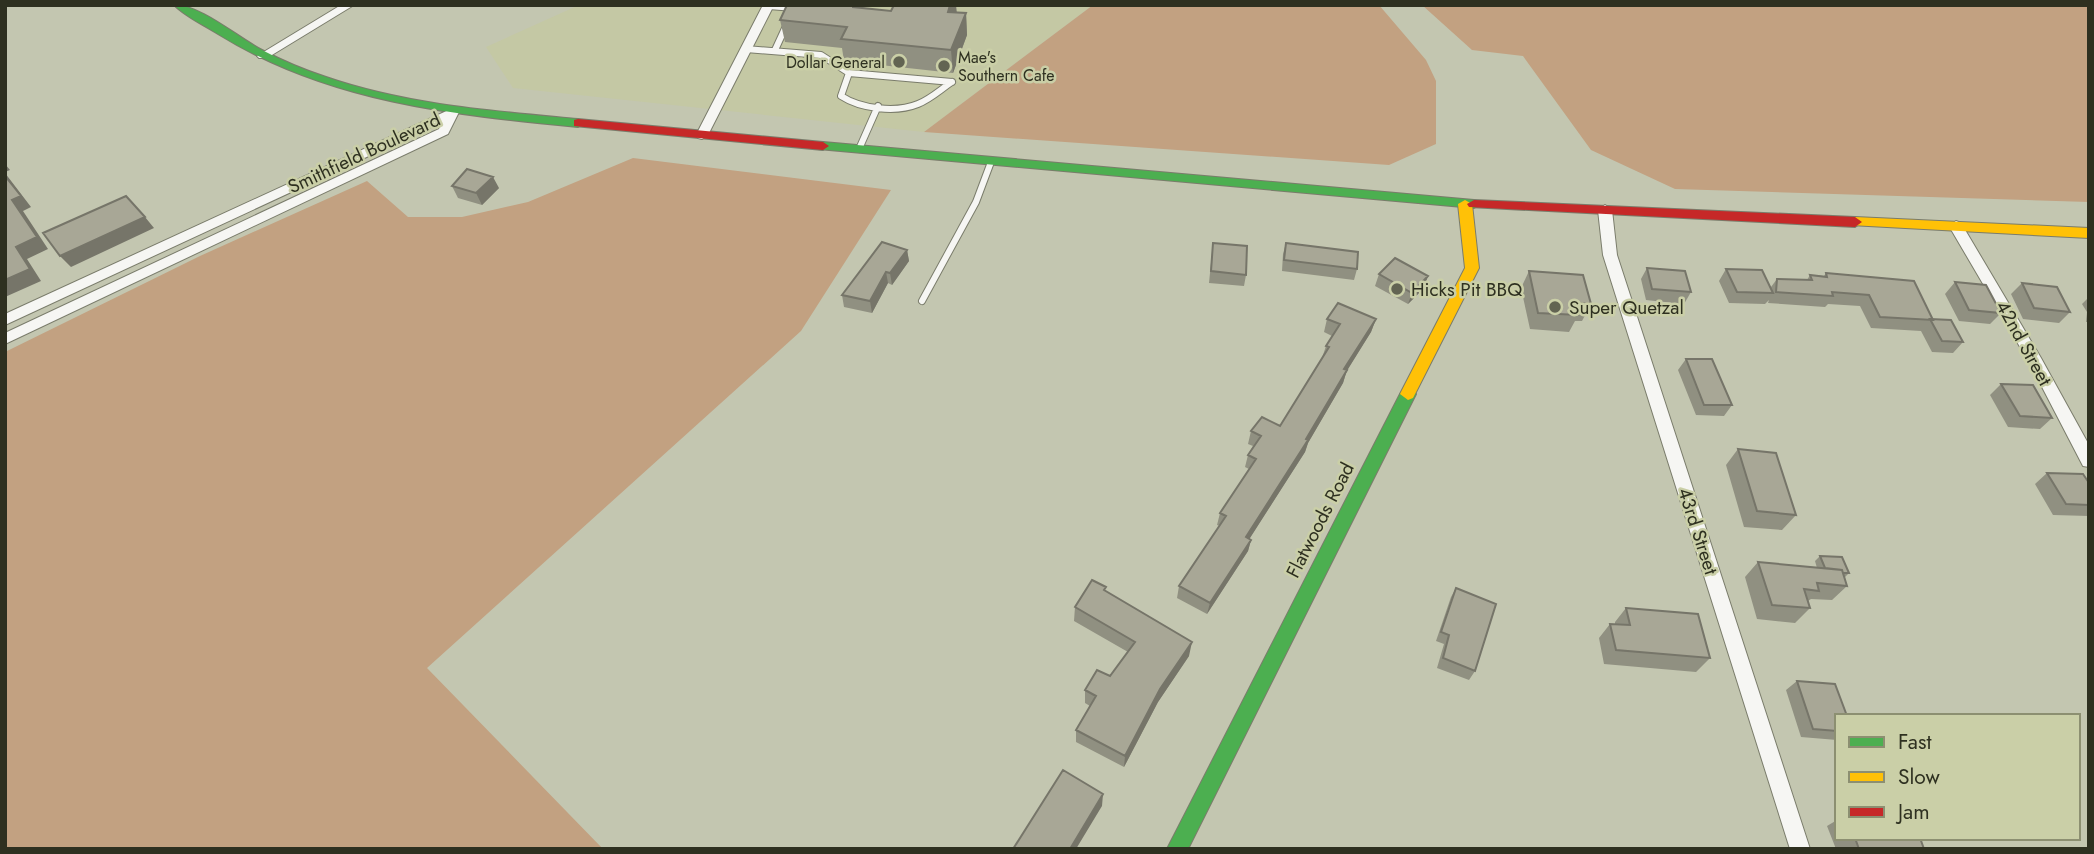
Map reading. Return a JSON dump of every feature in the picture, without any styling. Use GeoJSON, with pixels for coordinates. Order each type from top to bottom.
{"type":"FeatureCollection","features":[{"type":"Feature","properties":{"kind":"main road"},"geometry":{"type":"LineString","coordinates":[[179,5],[263,55],[307,74],[355,89],[453,112],[1465,204],[2089,233]]}},
{"type":"Feature","properties":{"kind":"main road","name":"Flatwoods Road"},"geometry":{"type":"LineString","coordinates":[[1177,849],[1472,268],[1465,204]]}},
{"type":"Feature","properties":{"kind":"street"},"geometry":{"type":"LineString","coordinates":[[263,55],[349,5]]}},
{"type":"Feature","properties":{"kind":"street"},"geometry":{"type":"LineString","coordinates":[[702,135],[769,6]]}},
{"type":"Feature","properties":{"kind":"street","name":"Smithfield Boulevard"},"geometry":{"type":"LineString","coordinates":[[5,320],[453,112]]}},
{"type":"Feature","properties":{"kind":"street","name":"Smithfield Boulevard"},"geometry":{"type":"LineString","coordinates":[[5,339],[444,131],[453,112]]}},
{"type":"Feature","properties":{"kind":"street","name":"43rd Street"},"geometry":{"type":"LineString","coordinates":[[1605,210],[1610,255],[1800,849]]}},
{"type":"Feature","properties":{"kind":"street","name":"42nd Street"},"geometry":{"type":"LineString","coordinates":[[1956,226],[2036,362],[2089,461]]}},
{"type":"Feature","properties":{"kind":"lane"},"geometry":{"type":"LineString","coordinates":[[769,6],[808,9]]}},
{"type":"Feature","properties":{"kind":"lane"},"geometry":{"type":"LineString","coordinates":[[775,50],[794,8]]}},
{"type":"Feature","properties":{"kind":"lane"},"geometry":{"type":"LineString","coordinates":[[746,49],[821,55],[849,73],[952,82],[919,104],[904,108],[878,106],[848,103],[841,96],[849,73]]}},
{"type":"Feature","properties":{"kind":"lane"},"geometry":{"type":"LineString","coordinates":[[859,149],[878,106]]}},
{"type":"Feature","properties":{"kind":"lane"},"geometry":{"type":"LineString","coordinates":[[922,301],[976,202],[991,162]]}},
{"type":"Feature","properties":{"kind":"shaded area"},"geometry":{"type":"Polygon","coordinates":[[[579,5],[1093,5],[924,132],[513,88],[486,47],[579,5]]]}},
{"type":"Feature","properties":{"kind":"shaded area"},"geometry":{"type":"Polygon","coordinates":[[[1093,5],[1379,5],[1426,60],[1436,81],[1436,144],[1389,165],[924,132],[1093,5]]]}},
{"type":"Feature","properties":{"kind":"shaded area"},"geometry":{"type":"Polygon","coordinates":[[[1422,5],[2089,5],[2089,202],[1675,189],[1591,150],[1523,56],[1472,50],[1422,5]]]}},
{"type":"Feature","properties":{"kind":"shaded area"},"geometry":{"type":"Polygon","coordinates":[[[633,158],[891,190],[801,331],[427,668],[603,849],[5,849],[5,352],[200,256],[367,181],[408,217],[462,217],[528,202],[633,158]]]}},
{"type":"Feature","properties":{"kind":"building"},"geometry":{"type":"Polygon","coordinates":[[[787,5],[853,5],[891,11],[894,5],[950,5],[948,12],[966,13],[951,50],[841,39],[847,27],[780,20],[787,5]]]}},
{"type":"Feature","properties":{"kind":"building"},"geometry":{"type":"Polygon","coordinates":[[[467,169],[493,177],[476,193],[452,186],[467,169]]]}},
{"type":"Feature","properties":{"kind":"building"},"geometry":{"type":"Polygon","coordinates":[[[5,176],[21,196],[12,200],[37,237],[16,247],[30,269],[5,280],[5,176]]]}},
{"type":"Feature","properties":{"kind":"building"},"geometry":{"type":"Polygon","coordinates":[[[126,196],[145,217],[60,256],[43,233],[126,196]]]}},
{"type":"Feature","properties":{"kind":"building"},"geometry":{"type":"Polygon","coordinates":[[[882,242],[907,250],[890,273],[886,272],[870,301],[842,295],[882,242]]]}},
{"type":"Feature","properties":{"kind":"building"},"geometry":{"type":"Polygon","coordinates":[[[1213,243],[1247,246],[1246,275],[1211,271],[1213,243]]]}},
{"type":"Feature","properties":{"kind":"building"},"geometry":{"type":"Polygon","coordinates":[[[1286,243],[1358,252],[1357,269],[1284,260],[1286,243]]]}},
{"type":"Feature","properties":{"kind":"building"},"geometry":{"type":"Polygon","coordinates":[[[1395,258],[1428,276],[1412,293],[1379,274],[1395,258]]]}},
{"type":"Feature","properties":{"kind":"building"},"geometry":{"type":"Polygon","coordinates":[[[1647,268],[1685,271],[1691,292],[1652,289],[1647,268]]]}},
{"type":"Feature","properties":{"kind":"building"},"geometry":{"type":"Polygon","coordinates":[[[1726,269],[1762,270],[1773,293],[1737,292],[1726,269]]]}},
{"type":"Feature","properties":{"kind":"building"},"geometry":{"type":"Polygon","coordinates":[[[1529,271],[1583,275],[1591,304],[1575,303],[1578,315],[1538,313],[1529,271]]]}},
{"type":"Feature","properties":{"kind":"building"},"geometry":{"type":"Polygon","coordinates":[[[1826,273],[1914,281],[1933,320],[1880,317],[1869,295],[1832,292],[1833,296],[1776,292],[1777,279],[1812,280],[1810,275],[1827,277],[1826,273]]]}},
{"type":"Feature","properties":{"kind":"building"},"geometry":{"type":"Polygon","coordinates":[[[1955,282],[1986,285],[2001,313],[1969,310],[1955,282]]]}},
{"type":"Feature","properties":{"kind":"building"},"geometry":{"type":"Polygon","coordinates":[[[2022,283],[2057,287],[2070,312],[2034,308],[2022,283]]]}},
{"type":"Feature","properties":{"kind":"building"},"geometry":{"type":"Polygon","coordinates":[[[1338,303],[1376,319],[1344,369],[1347,370],[1306,439],[1308,440],[1246,537],[1251,540],[1210,603],[1179,586],[1226,516],[1220,513],[1256,459],[1248,455],[1261,436],[1251,431],[1262,417],[1280,426],[1329,347],[1326,346],[1340,324],[1327,319],[1338,303]]]}},
{"type":"Feature","properties":{"kind":"building"},"geometry":{"type":"Polygon","coordinates":[[[1930,319],[1951,320],[1963,342],[1942,341],[1930,319]]]}},
{"type":"Feature","properties":{"kind":"building"},"geometry":{"type":"Polygon","coordinates":[[[1686,359],[1712,359],[1732,405],[1704,405],[1686,359]]]}},
{"type":"Feature","properties":{"kind":"building"},"geometry":{"type":"Polygon","coordinates":[[[2001,384],[2033,385],[2052,418],[2020,416],[2001,384]]]}},
{"type":"Feature","properties":{"kind":"building"},"geometry":{"type":"Polygon","coordinates":[[[1738,449],[1776,453],[1796,515],[1757,511],[1738,449]]]}},
{"type":"Feature","properties":{"kind":"building"},"geometry":{"type":"Polygon","coordinates":[[[2047,473],[2083,474],[2089,483],[2089,505],[2066,504],[2047,473]]]}},
{"type":"Feature","properties":{"kind":"building"},"geometry":{"type":"Polygon","coordinates":[[[1820,556],[1842,557],[1849,573],[1825,568],[1820,556]]]}},
{"type":"Feature","properties":{"kind":"building"},"geometry":{"type":"Polygon","coordinates":[[[1758,562],[1842,570],[1847,586],[1817,583],[1819,591],[1804,589],[1810,608],[1772,605],[1758,562]]]}},
{"type":"Feature","properties":{"kind":"building"},"geometry":{"type":"Polygon","coordinates":[[[1092,580],[1106,587],[1104,590],[1192,642],[1160,689],[1125,756],[1076,730],[1096,696],[1085,690],[1097,670],[1110,676],[1135,642],[1075,607],[1092,580]]]}},
{"type":"Feature","properties":{"kind":"building"},"geometry":{"type":"Polygon","coordinates":[[[1456,588],[1496,604],[1475,671],[1443,658],[1449,635],[1441,632],[1456,588]]]}},
{"type":"Feature","properties":{"kind":"building"},"geometry":{"type":"Polygon","coordinates":[[[1626,608],[1698,614],[1710,658],[1616,650],[1610,624],[1630,625],[1626,608]]]}},
{"type":"Feature","properties":{"kind":"building"},"geometry":{"type":"Polygon","coordinates":[[[1797,681],[1835,684],[1846,714],[1835,714],[1835,731],[1813,729],[1797,681]]]}},
{"type":"Feature","properties":{"kind":"building"},"geometry":{"type":"Polygon","coordinates":[[[1063,770],[1103,794],[1070,849],[1013,849],[1063,770]]]}},
{"type":"Feature","properties":{"kind":"building"},"geometry":{"type":"Polygon","coordinates":[[[1856,840],[1921,840],[1924,849],[1859,849],[1856,840]]]}},
{"type":"Feature","properties":{"kind":"traffic: fast"},"geometry":{"type":"LineString","coordinates":[[179,5],[272,60],[357,91],[466,112],[578,123]]}},
{"type":"Feature","properties":{"kind":"traffic: fast"},"geometry":{"type":"LineString","coordinates":[[823,146],[1474,204]]}},
{"type":"Feature","properties":{"kind":"traffic: fast"},"geometry":{"type":"LineString","coordinates":[[1177,849],[1408,394]]}},
{"type":"Feature","properties":{"kind":"traffic: slow"},"geometry":{"type":"LineString","coordinates":[[1408,394],[1472,268],[1465,204]]}},
{"type":"Feature","properties":{"kind":"traffic: slow"},"geometry":{"type":"LineString","coordinates":[[1855,222],[2089,233]]}},
{"type":"Feature","properties":{"kind":"traffic: jam"},"geometry":{"type":"LineString","coordinates":[[578,123],[823,146]]}},
{"type":"Feature","properties":{"kind":"traffic: jam"},"geometry":{"type":"LineString","coordinates":[[1474,204],[1855,222]]}},
{"type":"Feature","properties":{"kind":"place","name":"Dollar General"},"geometry":{"type":"Point","coordinates":[899,62]}},
{"type":"Feature","properties":{"kind":"place","name":"Mae's Southern Cafe"},"geometry":{"type":"Point","coordinates":[944,66]}},
{"type":"Feature","properties":{"kind":"place","name":"Hicks Pit BBQ"},"geometry":{"type":"Point","coordinates":[1397,289]}},
{"type":"Feature","properties":{"kind":"place","name":"Super Quetzal"},"geometry":{"type":"Point","coordinates":[1555,307]}}]}
